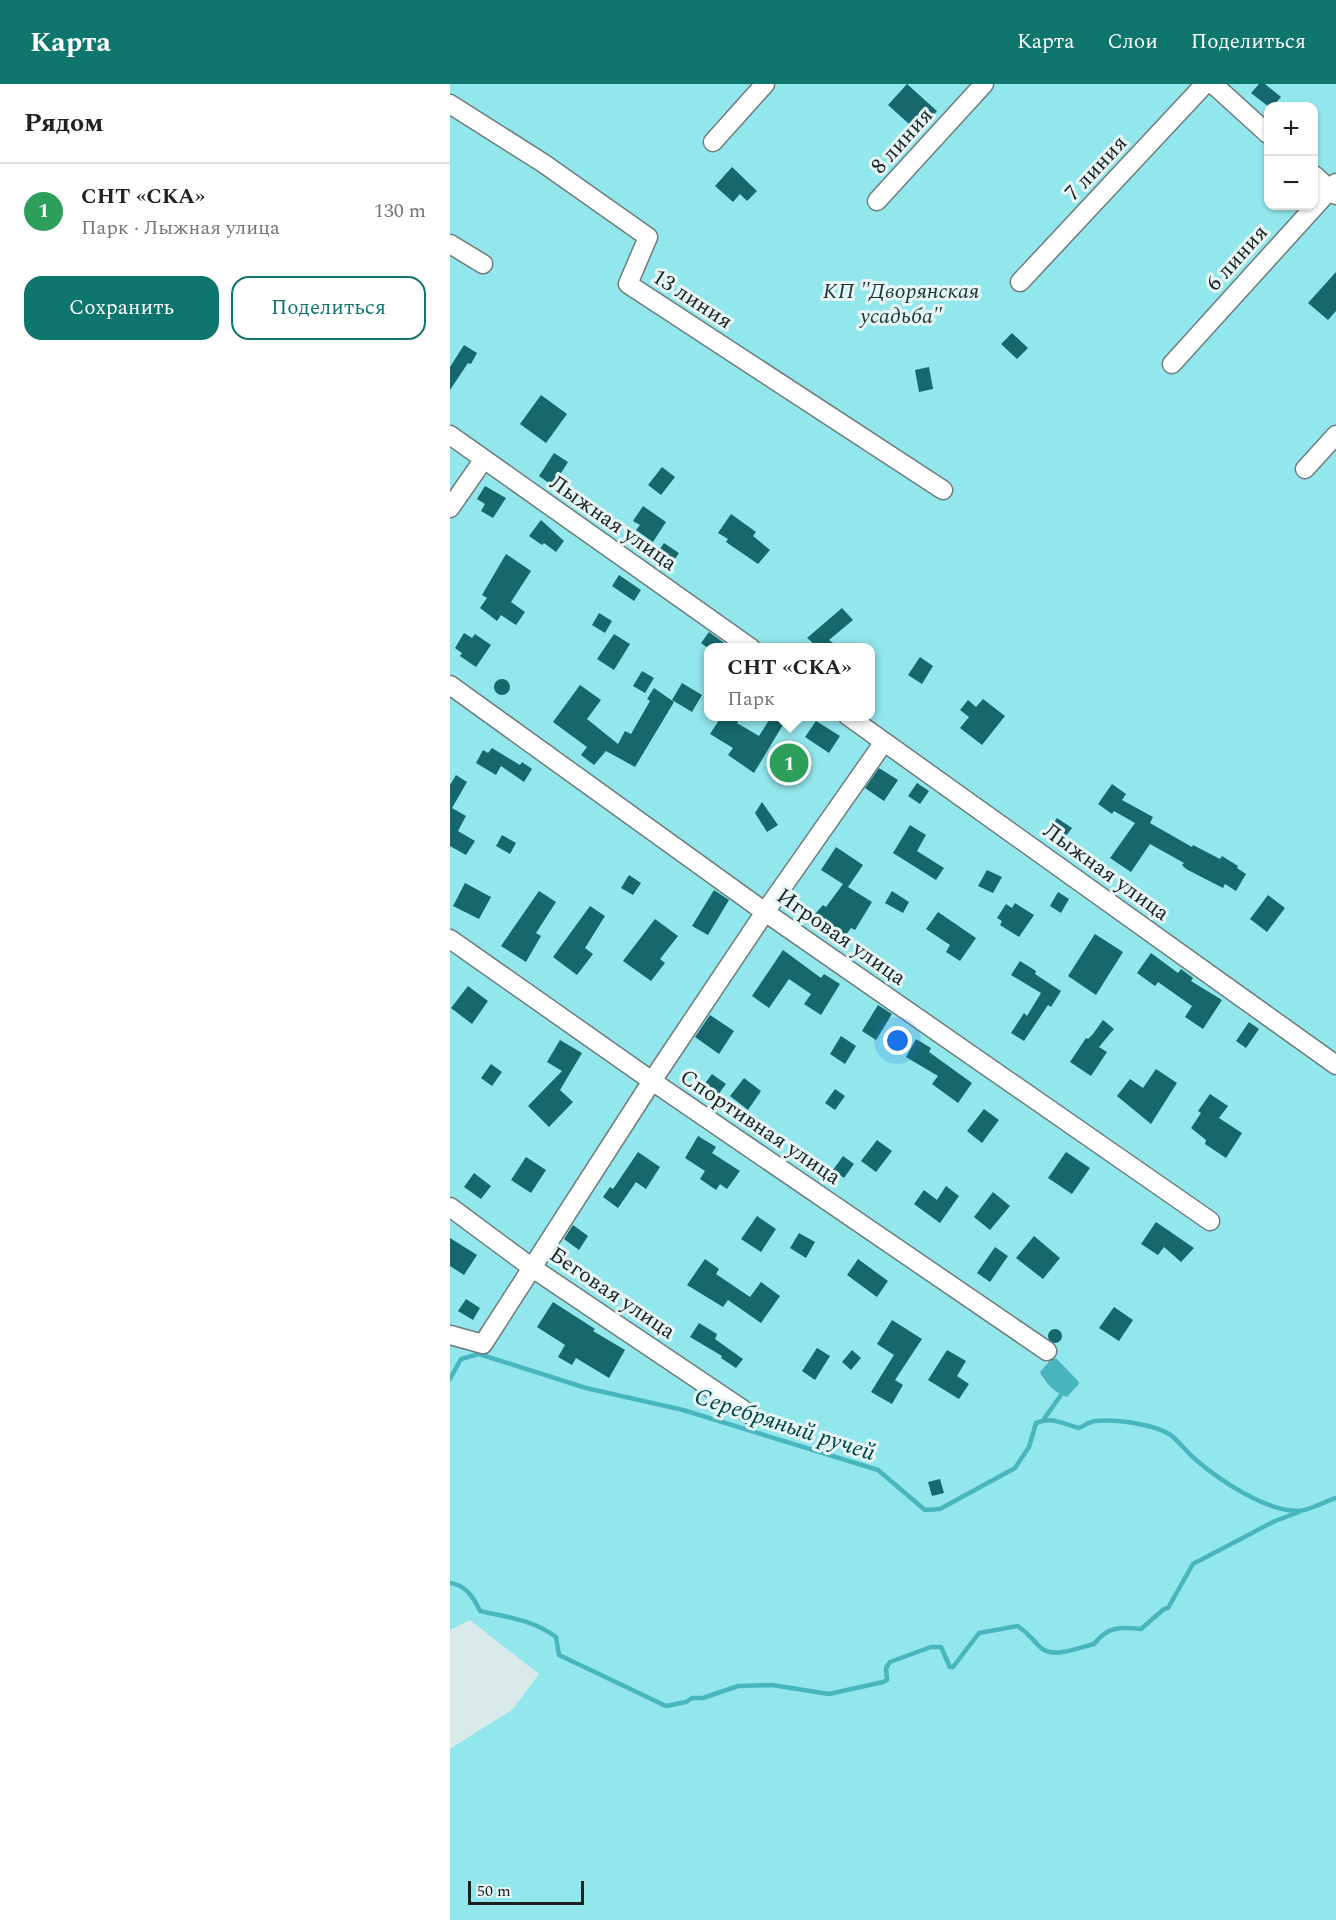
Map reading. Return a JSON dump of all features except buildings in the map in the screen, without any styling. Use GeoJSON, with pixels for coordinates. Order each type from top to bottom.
{"type":"FeatureCollection","features":[{"type":"Feature","properties":{"kind":"street"},"geometry":{"type":"LineString","coordinates":[[712,142],[765,84]]}},
{"type":"Feature","properties":{"kind":"street","name":"8 линия"},"geometry":{"type":"LineString","coordinates":[[877,201],[984,84]]}},
{"type":"Feature","properties":{"kind":"street","name":"7 линия"},"geometry":{"type":"LineString","coordinates":[[1020,282],[1205,84]]}},
{"type":"Feature","properties":{"kind":"street"},"geometry":{"type":"LineString","coordinates":[[1213,84],[1264,130]]}},
{"type":"Feature","properties":{"kind":"street","name":"13 линия"},"geometry":{"type":"LineString","coordinates":[[450,105],[543,163],[648,237],[628,284],[943,490]]}},
{"type":"Feature","properties":{"kind":"street"},"geometry":{"type":"LineString","coordinates":[[1318,178],[1334,189]]}},
{"type":"Feature","properties":{"kind":"street","name":"6 линия"},"geometry":{"type":"LineString","coordinates":[[1172,364],[1334,189]]}},
{"type":"Feature","properties":{"kind":"street"},"geometry":{"type":"LineString","coordinates":[[450,244],[483,264]]}},
{"type":"Feature","properties":{"kind":"street","name":"Лыжная улица"},"geometry":{"type":"LineString","coordinates":[[450,435],[744,643]]}},
{"type":"Feature","properties":{"kind":"street"},"geometry":{"type":"LineString","coordinates":[[1305,470],[1336,435]]}},
{"type":"Feature","properties":{"kind":"street"},"geometry":{"type":"LineString","coordinates":[[450,508],[484,459]]}},
{"type":"Feature","properties":{"kind":"street","name":"Игровая улица"},"geometry":{"type":"LineString","coordinates":[[450,685],[765,912],[1210,1221]]}},
{"type":"Feature","properties":{"kind":"street","name":"Лыжная улица"},"geometry":{"type":"LineString","coordinates":[[854,721],[1336,1065]]}},
{"type":"Feature","properties":{"kind":"street"},"geometry":{"type":"LineString","coordinates":[[450,1335],[483,1344],[652,1081],[765,912],[884,742]]}},
{"type":"Feature","properties":{"kind":"street","name":"Спортивная улица"},"geometry":{"type":"LineString","coordinates":[[450,939],[652,1081],[1047,1351]]}},
{"type":"Feature","properties":{"kind":"street","name":"Беговая улица"},"geometry":{"type":"LineString","coordinates":[[450,1207],[531,1267],[752,1415]]}},
{"type":"Feature","properties":{"kind":"green space","name":"КП \"Дворянская усадьба\""},"geometry":{"type":"Polygon","coordinates":[[[450,84],[1336,84],[1336,1920],[450,1920],[450,1749],[513,1709],[539,1674],[470,1620],[450,1630],[450,84]],[[1052,1358],[1046,1363],[1042,1379],[1061,1395],[1067,1397],[1057,1359],[1052,1358]]]}},
{"type":"Feature","properties":{"kind":"shaded area"},"geometry":{"type":"Polygon","coordinates":[[[1052,1358],[1057,1359],[1078,1381],[1079,1384],[1067,1397],[1051,1387],[1040,1372],[1052,1358]]]}},
{"type":"Feature","properties":{"kind":"waterway","name":"Серебряный ручей"},"geometry":{"type":"LineString","coordinates":[[450,1379],[461,1359],[479,1354],[586,1388],[683,1410],[878,1470],[925,1510],[940,1509],[1015,1468],[1029,1447],[1036,1423],[1047,1420],[1079,1428],[1092,1422],[1104,1421],[1135,1423],[1156,1428],[1172,1436],[1216,1476],[1257,1500],[1284,1509],[1301,1511],[1336,1498]]}},
{"type":"Feature","properties":{"kind":"waterway"},"geometry":{"type":"LineString","coordinates":[[1044,1419],[1061,1395]]}},
{"type":"Feature","properties":{"kind":"waterway","name":"Серебряный ручей"},"geometry":{"type":"LineString","coordinates":[[450,1583],[465,1589],[480,1611],[520,1620],[547,1631],[556,1637],[559,1655],[666,1706],[686,1702],[692,1698],[703,1698],[738,1686],[772,1685],[829,1694],[883,1682],[887,1680],[886,1668],[890,1662],[931,1647],[941,1647],[950,1667],[953,1667],[979,1633],[1018,1626],[1044,1650],[1057,1653],[1094,1644],[1104,1634],[1115,1629],[1141,1629],[1168,1608],[1193,1564],[1275,1521],[1299,1512]]}},
{"type":"Feature","properties":{"kind":"place","name":"СНТ «СКА»"},"geometry":{"type":"Point","coordinates":[789,763]}}]}
